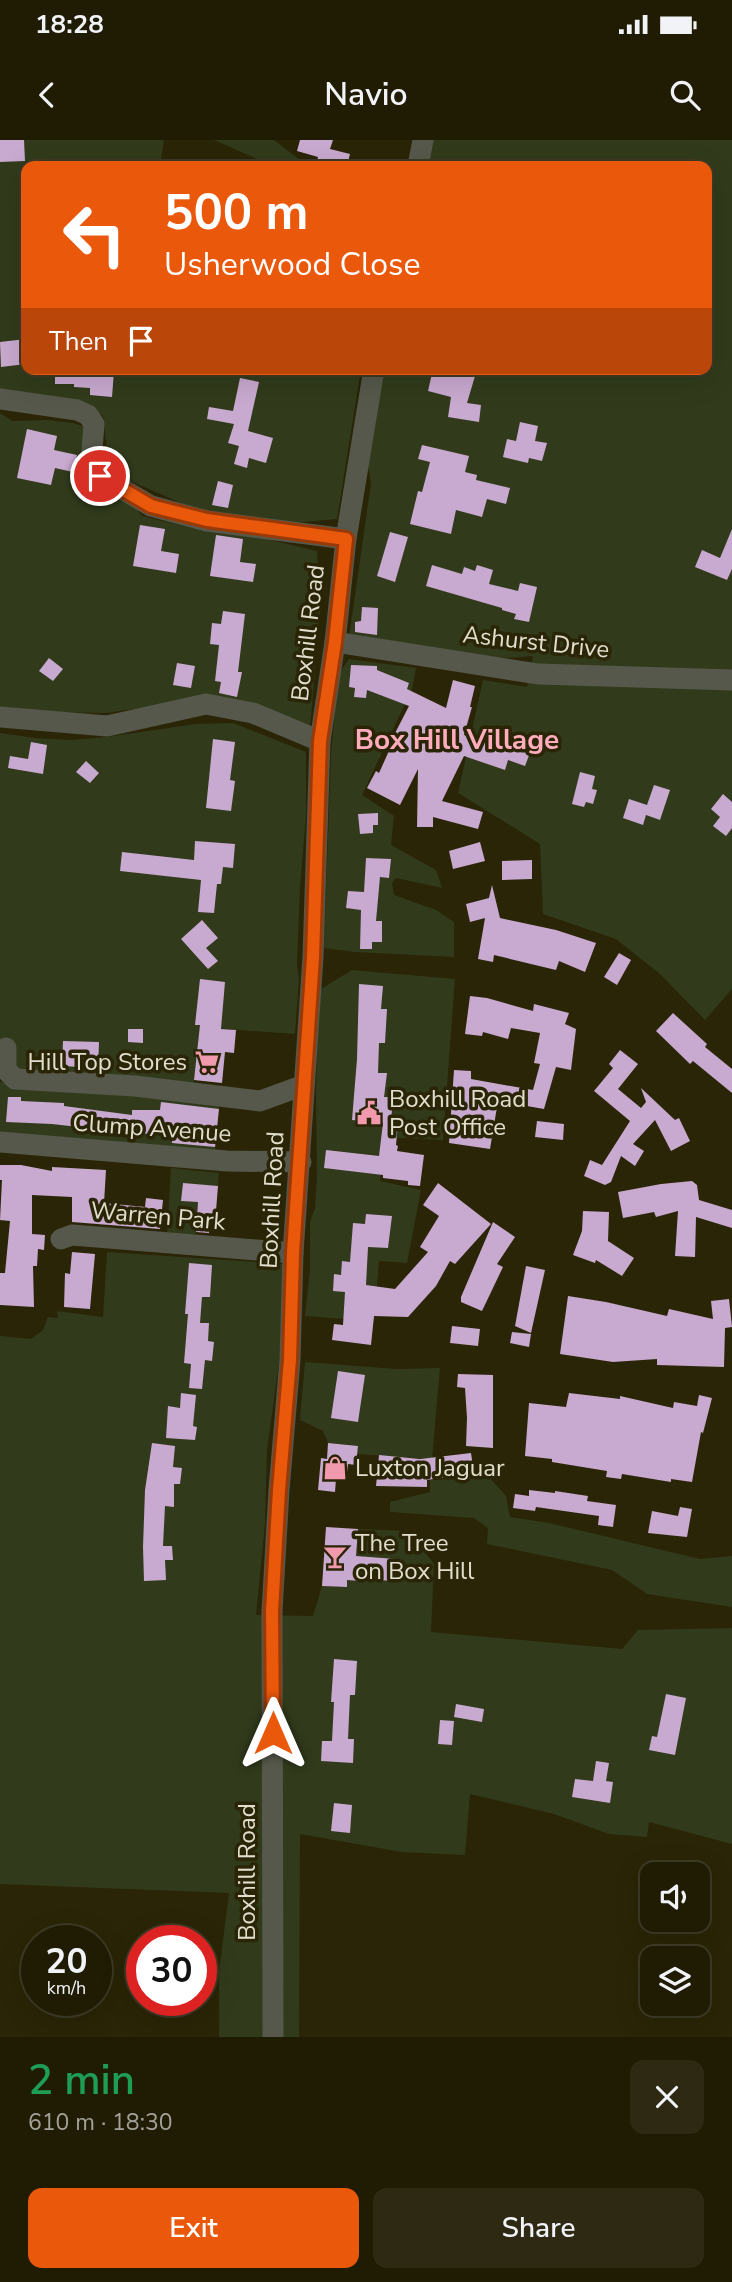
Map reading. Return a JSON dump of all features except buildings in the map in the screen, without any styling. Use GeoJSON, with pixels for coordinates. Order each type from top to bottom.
{"type":"FeatureCollection","features":[{"type":"Feature","properties":{"kind":"street"},"geometry":{"type":"LineString","coordinates":[[419,161],[423,140]]}},
{"type":"Feature","properties":{"kind":"street","name":"Boxhill Road"},"geometry":{"type":"LineString","coordinates":[[274,2037],[272,1611],[290,1360],[293,1253],[313,957],[320,741],[335,642],[346,539],[373,375]]}},
{"type":"Feature","properties":{"kind":"street"},"geometry":{"type":"LineString","coordinates":[[0,399],[77,410],[88,415],[94,424],[91,463],[100,476],[151,506],[207,520],[346,539]]}},
{"type":"Feature","properties":{"kind":"street","name":"Ashurst Drive"},"geometry":{"type":"LineString","coordinates":[[335,642],[538,674],[732,680]]}},
{"type":"Feature","properties":{"kind":"street"},"geometry":{"type":"LineString","coordinates":[[0,717],[107,726],[206,704],[253,713],[320,741]]}},
{"type":"Feature","properties":{"kind":"street"},"geometry":{"type":"LineString","coordinates":[[6,1048],[6,1070],[15,1079],[135,1086],[260,1101],[304,1085]]}},
{"type":"Feature","properties":{"kind":"street","name":"Clump Avenue"},"geometry":{"type":"LineString","coordinates":[[0,1142],[227,1161],[301,1162]]}},
{"type":"Feature","properties":{"kind":"street","name":"Warren Park"},"geometry":{"type":"LineString","coordinates":[[61,1239],[72,1235],[293,1253]]}},
{"type":"Feature","properties":{"kind":"green space"},"geometry":{"type":"Polygon","coordinates":[[[0,140],[164,140],[161,161],[21,161],[21,375],[360,375],[337,519],[293,523],[204,513],[110,472],[103,416],[80,403],[0,392],[0,140]]]}},
{"type":"Feature","properties":{"kind":"green space"},"geometry":{"type":"Polygon","coordinates":[[[214,140],[274,140],[301,161],[262,161],[214,140]]]}},
{"type":"Feature","properties":{"kind":"green space"},"geometry":{"type":"Polygon","coordinates":[[[430,140],[732,140],[732,989],[705,1020],[660,974],[616,939],[543,914],[540,844],[458,793],[483,680],[527,687],[533,656],[508,658],[452,653],[349,637],[371,483],[368,466],[381,375],[712,375],[712,161],[426,161],[430,140]]]}},
{"type":"Feature","properties":{"kind":"green space"},"geometry":{"type":"Polygon","coordinates":[[[0,413],[12,421],[46,420],[85,427],[82,481],[128,499],[142,516],[209,532],[262,538],[317,551],[321,607],[314,656],[310,727],[154,706],[106,713],[0,708],[0,413]]]}},
{"type":"Feature","properties":{"kind":"green space"},"geometry":{"type":"Polygon","coordinates":[[[349,659],[416,668],[412,689],[362,795],[394,816],[391,845],[436,870],[442,888],[396,878],[392,883],[394,895],[436,910],[454,922],[454,957],[324,948],[331,755],[338,675],[349,659]]]}},
{"type":"Feature","properties":{"kind":"green space"},"geometry":{"type":"Polygon","coordinates":[[[233,723],[306,752],[306,815],[300,888],[297,966],[299,979],[295,1034],[200,1027],[193,1089],[17,1070],[0,1041],[0,733],[71,740],[196,724],[233,723]]]}},
{"type":"Feature","properties":{"kind":"green space"},"geometry":{"type":"Polygon","coordinates":[[[352,970],[455,979],[443,1140],[384,1137],[380,1181],[421,1190],[407,1263],[379,1261],[374,1321],[305,1316],[310,1270],[310,1222],[315,1208],[317,1176],[318,1005],[321,989],[352,970]]]}},
{"type":"Feature","properties":{"kind":"green space"},"geometry":{"type":"Polygon","coordinates":[[[0,1082],[129,1091],[219,1105],[215,1153],[0,1137],[0,1082]]]}},
{"type":"Feature","properties":{"kind":"green space"},"geometry":{"type":"Polygon","coordinates":[[[171,1168],[219,1173],[218,1186],[183,1184],[181,1201],[198,1202],[196,1233],[188,1237],[167,1235],[171,1168]]]}},
{"type":"Feature","properties":{"kind":"green space"},"geometry":{"type":"Polygon","coordinates":[[[107,1252],[285,1264],[284,1327],[267,1450],[265,1524],[256,1615],[313,1616],[322,1586],[346,1587],[347,1580],[360,1581],[361,1571],[383,1573],[383,1580],[394,1581],[396,1559],[356,1556],[358,1529],[408,1531],[434,1564],[431,1632],[622,1649],[638,1630],[732,1628],[732,1844],[649,1822],[647,1837],[609,1834],[554,1814],[470,1794],[465,1855],[402,1852],[300,1834],[299,2037],[219,2037],[219,1972],[229,1893],[0,1884],[0,1336],[31,1339],[43,1330],[48,1317],[58,1318],[57,1311],[103,1317],[107,1252]]]}},
{"type":"Feature","properties":{"kind":"green space"},"geometry":{"type":"Polygon","coordinates":[[[305,1362],[396,1369],[440,1368],[432,1459],[357,1454],[358,1446],[328,1443],[323,1431],[300,1420],[305,1362]]]}},
{"type":"Feature","properties":{"kind":"green space"},"geometry":{"type":"Polygon","coordinates":[[[490,1478],[506,1496],[510,1517],[549,1523],[700,1559],[732,1556],[732,1607],[647,1594],[612,1570],[487,1544],[488,1528],[474,1518],[390,1512],[390,1502],[430,1492],[430,1480],[490,1478]]]}},
{"type":"Feature","properties":{"kind":"place","name":"Hill Top Stores"},"geometry":{"type":"Point","coordinates":[207,1062]}},
{"type":"Feature","properties":{"kind":"place","name":"Boxhill Road Post Office"},"geometry":{"type":"Point","coordinates":[369,1113]}},
{"type":"Feature","properties":{"kind":"place","name":"Luxton Jaguar"},"geometry":{"type":"Point","coordinates":[335,1468]}},
{"type":"Feature","properties":{"kind":"place","name":"The Tree on Box Hill"},"geometry":{"type":"Point","coordinates":[335,1557]}},
{"type":"Feature","properties":{"kind":"district","name":"Box Hill Village"},"geometry":{"type":"Point","coordinates":[457,740]}},
{"type":"Feature","properties":{"kind":"route"},"geometry":{"type":"LineString","coordinates":[[100,476],[151,506],[207,520],[346,539],[335,642],[320,741],[313,957],[293,1253],[290,1360],[272,1611],[273,1733]]}}]}
